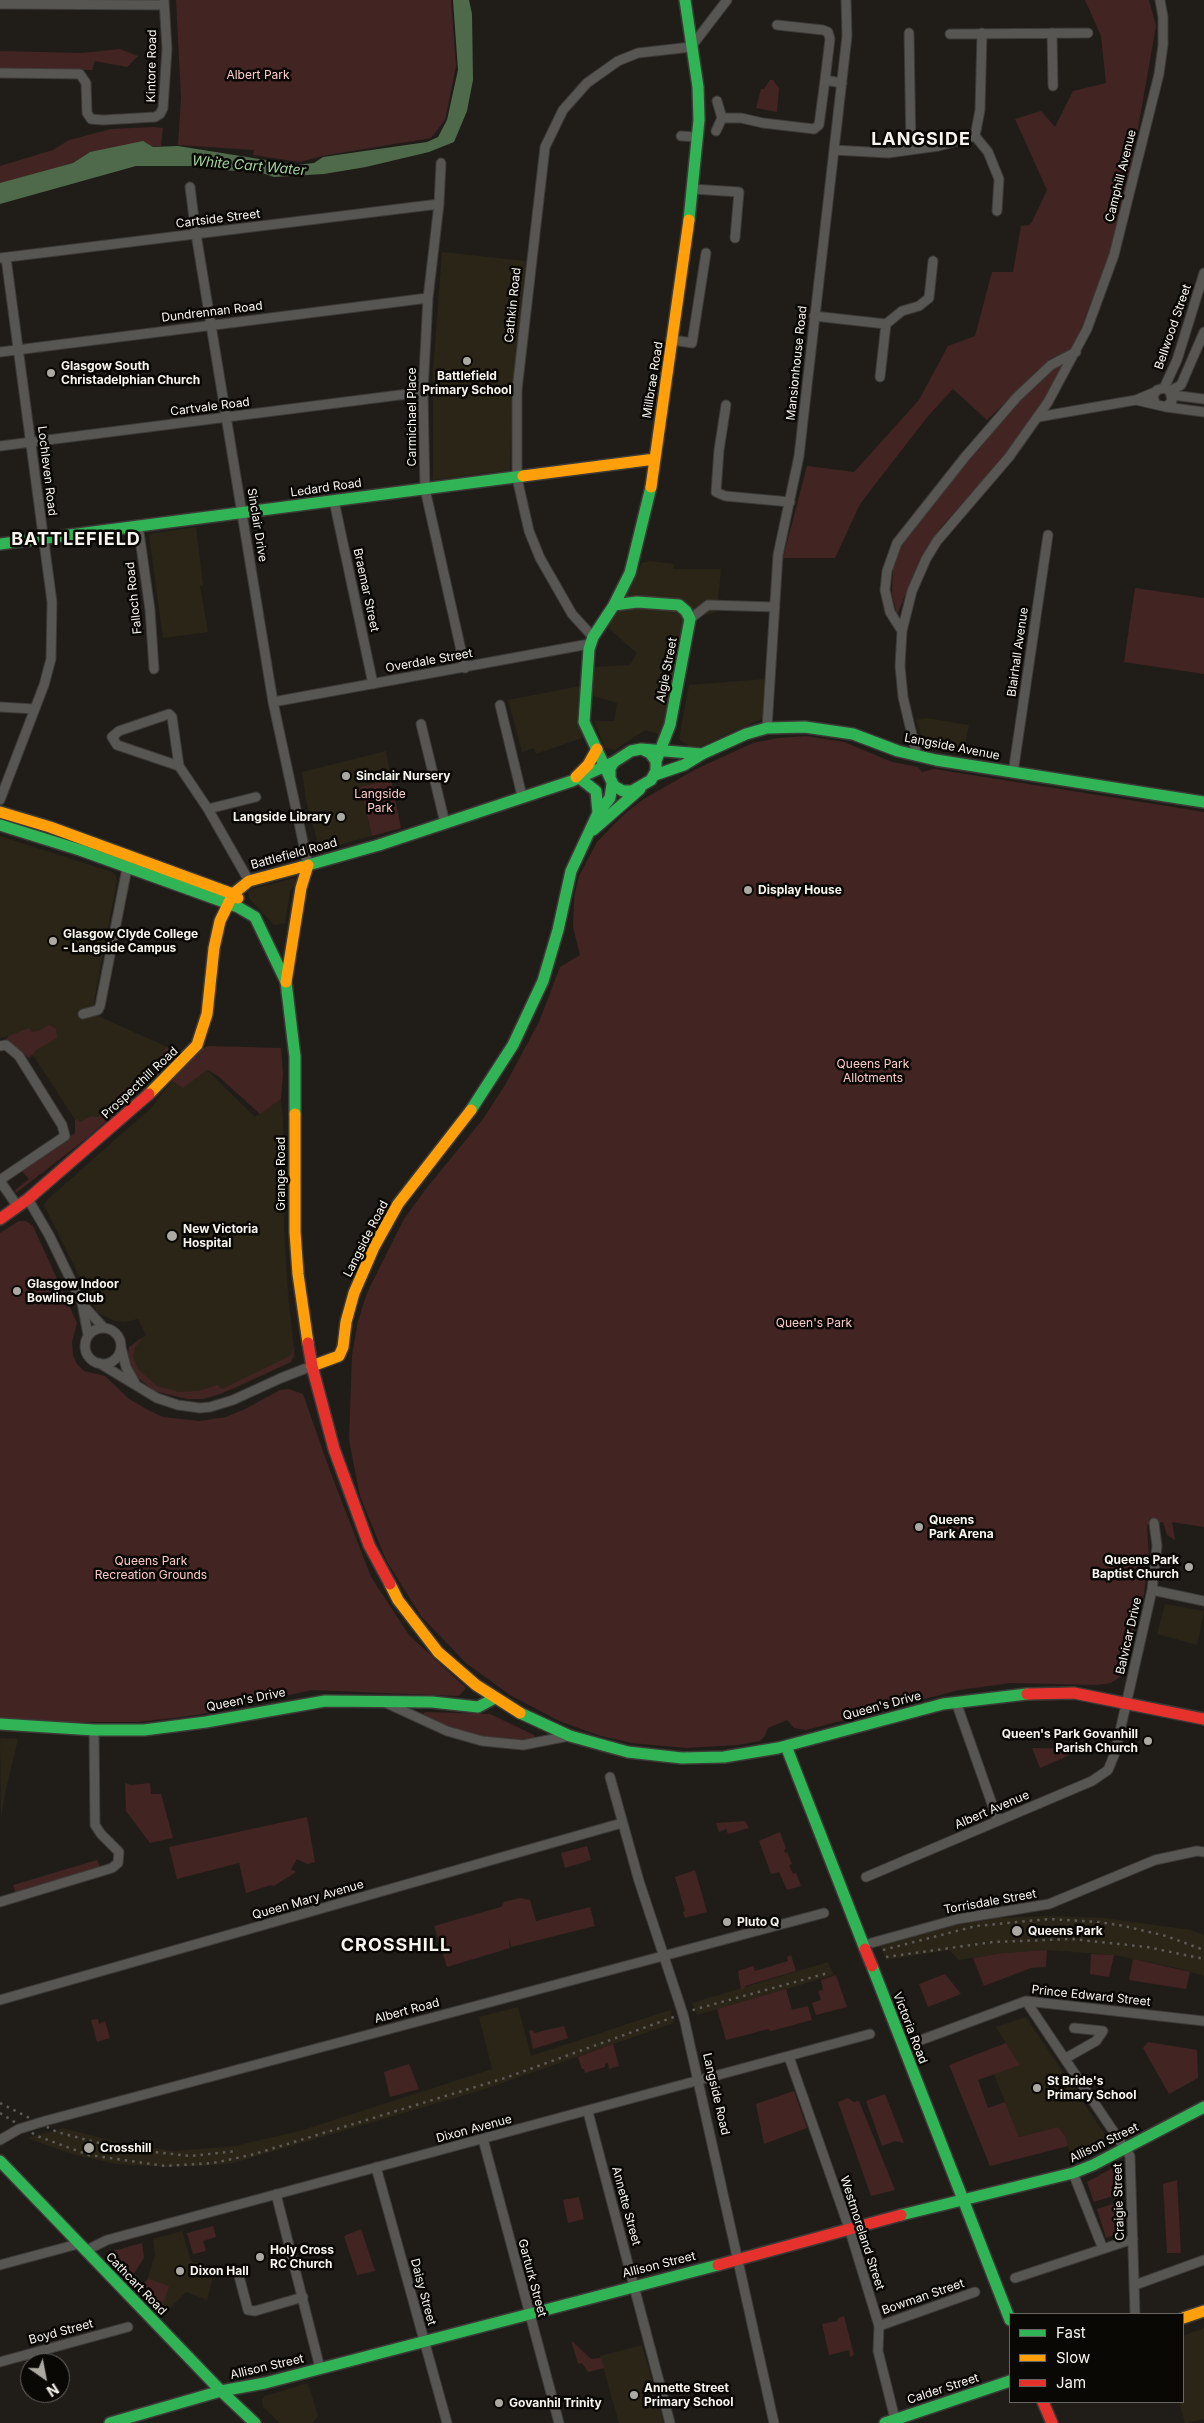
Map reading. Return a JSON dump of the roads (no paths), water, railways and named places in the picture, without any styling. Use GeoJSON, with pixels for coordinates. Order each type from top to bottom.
{"type":"FeatureCollection","features":[{"type":"Feature","properties":{"kind":"street","name":"Millbrae Road"},"geometry":{"type":"LineString","coordinates":[[611,781],[610,764],[597,749],[584,722],[583,713],[591,641],[614,605],[630,574],[647,515],[673,340],[698,137],[699,94],[684,0]]}},
{"type":"Feature","properties":{"kind":"street"},"geometry":{"type":"LineString","coordinates":[[692,47],[727,0]]}},
{"type":"Feature","properties":{"kind":"street","name":"Mansionhouse Road"},"geometry":{"type":"LineString","coordinates":[[767,728],[778,555],[799,456],[847,36],[846,0]]}},
{"type":"Feature","properties":{"kind":"street","name":"Camphill Avenue"},"geometry":{"type":"LineString","coordinates":[[918,756],[900,679],[902,631],[912,591],[937,541],[1000,469],[1038,417],[1076,352],[1114,254],[1158,74],[1163,45],[1163,17],[1160,0]]}},
{"type":"Feature","properties":{"kind":"street"},"geometry":{"type":"LineString","coordinates":[[0,4],[164,2]]}},
{"type":"Feature","properties":{"kind":"street","name":"Kintore Road"},"geometry":{"type":"LineString","coordinates":[[0,73],[77,74],[82,76],[86,83],[87,113],[91,119],[155,117],[160,114],[163,108],[166,49],[164,2]]}},
{"type":"Feature","properties":{"kind":"street"},"geometry":{"type":"LineString","coordinates":[[722,118],[741,118],[770,124],[817,128],[830,39],[828,32],[777,25]]}},
{"type":"Feature","properties":{"kind":"street"},"geometry":{"type":"LineString","coordinates":[[909,33],[911,150]]}},
{"type":"Feature","properties":{"kind":"street"},"geometry":{"type":"LineString","coordinates":[[982,33],[980,110],[975,136],[988,152],[999,179],[997,211]]}},
{"type":"Feature","properties":{"kind":"street"},"geometry":{"type":"LineString","coordinates":[[1052,33],[1053,86]]}},
{"type":"Feature","properties":{"kind":"street"},"geometry":{"type":"LineString","coordinates":[[950,34],[1088,33]]}},
{"type":"Feature","properties":{"kind":"street","name":"Cathkin Road"},"geometry":{"type":"LineString","coordinates":[[591,641],[572,614],[543,565],[529,531],[517,478],[517,390],[523,324],[545,147],[550,132],[563,110],[575,95],[606,68],[638,53],[692,47]]}},
{"type":"Feature","properties":{"kind":"street"},"geometry":{"type":"LineString","coordinates":[[825,80],[842,82]]}},
{"type":"Feature","properties":{"kind":"street"},"geometry":{"type":"LineString","coordinates":[[716,131],[722,118],[717,101]]}},
{"type":"Feature","properties":{"kind":"street"},"geometry":{"type":"LineString","coordinates":[[681,136],[698,137]]}},
{"type":"Feature","properties":{"kind":"street"},"geometry":{"type":"LineString","coordinates":[[834,150],[870,154],[911,150],[954,143],[975,136]]}},
{"type":"Feature","properties":{"kind":"street","name":"Carmichael Place"},"geometry":{"type":"LineString","coordinates":[[441,163],[439,204],[428,298],[423,392],[425,489],[465,668]]}},
{"type":"Feature","properties":{"kind":"street","name":"Sinclair Drive"},"geometry":{"type":"LineString","coordinates":[[190,187],[196,234],[274,702],[308,865]]}},
{"type":"Feature","properties":{"kind":"street"},"geometry":{"type":"LineString","coordinates":[[693,189],[739,192],[734,238]]}},
{"type":"Feature","properties":{"kind":"street","name":"Cartside Street"},"geometry":{"type":"LineString","coordinates":[[3,258],[439,204]]}},
{"type":"Feature","properties":{"kind":"street"},"geometry":{"type":"LineString","coordinates":[[673,340],[692,343],[706,253]]}},
{"type":"Feature","properties":{"kind":"street","name":"Lochleven Road"},"geometry":{"type":"LineString","coordinates":[[0,800],[35,709],[51,659],[52,602],[32,442],[3,258]]}},
{"type":"Feature","properties":{"kind":"street"},"geometry":{"type":"LineString","coordinates":[[880,377],[886,324],[902,310],[919,306],[929,298],[933,261]]}},
{"type":"Feature","properties":{"kind":"street","name":"Bellwood Street"},"geometry":{"type":"LineString","coordinates":[[1165,392],[1204,273]]}},
{"type":"Feature","properties":{"kind":"street","name":"Dundrennan Road"},"geometry":{"type":"LineString","coordinates":[[0,352],[428,298]]}},
{"type":"Feature","properties":{"kind":"street"},"geometry":{"type":"LineString","coordinates":[[814,316],[886,324]]}},
{"type":"Feature","properties":{"kind":"street"},"geometry":{"type":"LineString","coordinates":[[1155,403],[1153,396],[1181,385],[1204,332]]}},
{"type":"Feature","properties":{"kind":"street"},"geometry":{"type":"LineString","coordinates":[[902,631],[890,612],[885,590],[887,571],[897,543],[965,457],[1017,397],[1051,365],[1076,352]]}},
{"type":"Feature","properties":{"kind":"street","name":"Cartvale Road"},"geometry":{"type":"LineString","coordinates":[[0,446],[423,392]]}},
{"type":"Feature","properties":{"kind":"street"},"geometry":{"type":"LineString","coordinates":[[1165,392],[1172,401],[1166,407]]}},
{"type":"Feature","properties":{"kind":"street"},"geometry":{"type":"LineString","coordinates":[[1038,417],[1136,400],[1165,392],[1204,399]]}},
{"type":"Feature","properties":{"kind":"street"},"geometry":{"type":"LineString","coordinates":[[1136,400],[1155,403],[1160,407],[1204,412]]}},
{"type":"Feature","properties":{"kind":"street"},"geometry":{"type":"LineString","coordinates":[[726,404],[719,450],[716,492],[725,496],[790,502]]}},
{"type":"Feature","properties":{"kind":"street","name":"Ledard Road"},"geometry":{"type":"LineString","coordinates":[[0,544],[655,459]]}},
{"type":"Feature","properties":{"kind":"street","name":"Braemar Street"},"geometry":{"type":"LineString","coordinates":[[334,501],[373,684]]}},
{"type":"Feature","properties":{"kind":"street","name":"Falloch Road"},"geometry":{"type":"LineString","coordinates":[[138,525],[150,610],[149,619],[154,669]]}},
{"type":"Feature","properties":{"kind":"street","name":"Blairhall Avenue"},"geometry":{"type":"LineString","coordinates":[[1012,773],[1048,535]]}},
{"type":"Feature","properties":{"kind":"street"},"geometry":{"type":"LineString","coordinates":[[630,574],[629,590],[637,602]]}},
{"type":"Feature","properties":{"kind":"street"},"geometry":{"type":"LineString","coordinates":[[614,605],[637,602],[679,605],[686,611],[690,619],[708,605],[775,607]]}},
{"type":"Feature","properties":{"kind":"street","name":"Algie Street"},"geometry":{"type":"LineString","coordinates":[[658,756],[670,726],[690,619]]}},
{"type":"Feature","properties":{"kind":"street","name":"Overdale Street"},"geometry":{"type":"LineString","coordinates":[[274,702],[465,668],[591,641]]}},
{"type":"Feature","properties":{"kind":"street"},"geometry":{"type":"LineString","coordinates":[[500,705],[522,796]]}},
{"type":"Feature","properties":{"kind":"street"},"geometry":{"type":"LineString","coordinates":[[0,707],[35,709]]}},
{"type":"Feature","properties":{"kind":"street"},"geometry":{"type":"LineString","coordinates":[[179,766],[117,745],[112,737],[114,733],[170,714],[179,766],[208,809],[249,880]]}},
{"type":"Feature","properties":{"kind":"street"},"geometry":{"type":"LineString","coordinates":[[421,724],[445,823]]}},
{"type":"Feature","properties":{"kind":"street"},"geometry":{"type":"LineString","coordinates":[[670,726],[674,743],[681,753]]}},
{"type":"Feature","properties":{"kind":"street","name":"Langside Avenue"},"geometry":{"type":"LineString","coordinates":[[655,775],[684,765],[702,754],[746,734],[767,728],[805,726],[841,731],[918,756],[1012,773],[1204,802]]}},
{"type":"Feature","properties":{"kind":"street"},"geometry":{"type":"LineString","coordinates":[[597,749],[577,780],[596,791],[598,813]]}},
{"type":"Feature","properties":{"kind":"street","name":"Langside Avenue"},"geometry":{"type":"LineString","coordinates":[[610,764],[631,751],[644,750],[658,756],[681,753],[702,754]]}},
{"type":"Feature","properties":{"kind":"street"},"geometry":{"type":"LineString","coordinates":[[611,781],[618,789],[627,792],[642,786],[655,775],[658,756]]}},
{"type":"Feature","properties":{"kind":"street","name":"Battlefield Road"},"geometry":{"type":"LineString","coordinates":[[230,899],[249,880],[379,845],[522,796],[577,780],[610,764]]}},
{"type":"Feature","properties":{"kind":"street","name":"Battlefield Road"},"geometry":{"type":"LineString","coordinates":[[577,780],[611,781]]}},
{"type":"Feature","properties":{"kind":"street","name":"Langside Road"},"geometry":{"type":"LineString","coordinates":[[312,1366],[339,1356],[343,1347],[346,1322],[354,1294],[374,1247],[398,1204],[471,1109],[513,1045],[543,981],[571,871],[598,813],[610,798],[611,781]]}},
{"type":"Feature","properties":{"kind":"street","name":"Langside Road"},"geometry":{"type":"LineString","coordinates":[[591,831],[642,786]]}},
{"type":"Feature","properties":{"kind":"street"},"geometry":{"type":"LineString","coordinates":[[208,809],[256,797]]}},
{"type":"Feature","properties":{"kind":"street"},"geometry":{"type":"LineString","coordinates":[[0,812],[50,827],[129,861],[230,899]]}},
{"type":"Feature","properties":{"kind":"street"},"geometry":{"type":"LineString","coordinates":[[0,825],[129,861]]}},
{"type":"Feature","properties":{"kind":"street"},"geometry":{"type":"LineString","coordinates":[[83,1014],[98,1010],[100,1006],[129,861]]}},
{"type":"Feature","properties":{"kind":"street","name":"Grange Road"},"geometry":{"type":"LineString","coordinates":[[308,865],[301,888],[286,982],[295,1056],[295,1232],[298,1274],[312,1366]]}},
{"type":"Feature","properties":{"kind":"street","name":"Grange Road"},"geometry":{"type":"LineString","coordinates":[[230,899],[255,917],[286,982]]}},
{"type":"Feature","properties":{"kind":"street","name":"Prospecthill Road"},"geometry":{"type":"LineString","coordinates":[[0,1218],[18,1207],[164,1081],[197,1045],[207,1014],[216,935],[230,899]]}},
{"type":"Feature","properties":{"kind":"street"},"geometry":{"type":"LineString","coordinates":[[0,1046],[6,1045],[19,1056],[62,1125],[65,1136],[0,1180],[18,1207]]}},
{"type":"Feature","properties":{"kind":"street"},"geometry":{"type":"LineString","coordinates":[[28,1198],[49,1235],[82,1303],[103,1328]]}},
{"type":"Feature","properties":{"kind":"street"},"geometry":{"type":"LineString","coordinates":[[82,1303],[88,1335]]}},
{"type":"Feature","properties":{"kind":"street"},"geometry":{"type":"LineString","coordinates":[[136,1385],[124,1362],[118,1336],[114,1331],[97,1328],[88,1335],[85,1341],[86,1352],[94,1361],[152,1396],[173,1404],[210,1407],[233,1400],[312,1366],[337,1458],[369,1546],[398,1600],[438,1652],[495,1698],[520,1713],[570,1736]]}},
{"type":"Feature","properties":{"kind":"street"},"geometry":{"type":"LineString","coordinates":[[99,1363],[111,1362],[116,1358],[121,1347]]}},
{"type":"Feature","properties":{"kind":"street","name":"Balvicar Drive"},"geometry":{"type":"LineString","coordinates":[[1115,1753],[1152,1590],[1157,1546],[1154,1523]]}},
{"type":"Feature","properties":{"kind":"street"},"geometry":{"type":"LineString","coordinates":[[1152,1590],[1204,1601]]}},
{"type":"Feature","properties":{"kind":"street","name":"Queen's Drive"},"geometry":{"type":"LineString","coordinates":[[570,1736],[628,1752],[682,1758],[724,1757],[786,1746],[956,1702],[993,1696],[1046,1692],[1074,1693],[1204,1719]]}},
{"type":"Feature","properties":{"kind":"street","name":"Queen's Drive"},"geometry":{"type":"LineString","coordinates":[[0,1724],[94,1730],[176,1727],[325,1701],[382,1700],[432,1702],[478,1707],[495,1698]]}},
{"type":"Feature","properties":{"kind":"street"},"geometry":{"type":"LineString","coordinates":[[382,1700],[434,1726],[482,1741],[523,1745],[570,1736]]}},
{"type":"Feature","properties":{"kind":"street"},"geometry":{"type":"LineString","coordinates":[[956,1702],[998,1821]]}},
{"type":"Feature","properties":{"kind":"street"},"geometry":{"type":"LineString","coordinates":[[0,1902],[112,1868],[118,1863],[119,1852],[95,1825],[94,1730]]}},
{"type":"Feature","properties":{"kind":"street","name":"Victoria Road"},"geometry":{"type":"LineString","coordinates":[[786,1746],[961,2199],[1009,2318]]}},
{"type":"Feature","properties":{"kind":"street","name":"Albert Avenue"},"geometry":{"type":"LineString","coordinates":[[866,1877],[1098,1777],[1110,1766],[1115,1753]]}},
{"type":"Feature","properties":{"kind":"street","name":"Langside Road"},"geometry":{"type":"LineString","coordinates":[[610,1776],[622,1824],[684,2018],[700,2081],[774,2423]]}},
{"type":"Feature","properties":{"kind":"street","name":"Queen Mary Avenue"},"geometry":{"type":"LineString","coordinates":[[0,2000],[622,1824]]}},
{"type":"Feature","properties":{"kind":"street","name":"Torrisdale Street"},"geometry":{"type":"LineString","coordinates":[[864,1947],[958,1919],[1049,1904],[1155,1860],[1197,1851],[1204,1852]]}},
{"type":"Feature","properties":{"kind":"street","name":"Albert Road"},"geometry":{"type":"LineString","coordinates":[[0,2140],[19,2128],[824,1913]]}},
{"type":"Feature","properties":{"kind":"street","name":"Prince Edward Street"},"geometry":{"type":"LineString","coordinates":[[921,2040],[1026,2001],[1204,2021]]}},
{"type":"Feature","properties":{"kind":"street","name":"Craigie Street"},"geometry":{"type":"LineString","coordinates":[[1026,2001],[1130,2156],[1135,2313]]}},
{"type":"Feature","properties":{"kind":"street"},"geometry":{"type":"LineString","coordinates":[[1066,2058],[1096,2041],[1103,2031],[1074,2028]]}},
{"type":"Feature","properties":{"kind":"street","name":"Dixon Avenue"},"geometry":{"type":"LineString","coordinates":[[0,2265],[82,2247],[376,2167],[588,2112],[870,2034]]}},
{"type":"Feature","properties":{"kind":"street","name":"Westmoreland Street"},"geometry":{"type":"LineString","coordinates":[[789,2057],[849,2228],[878,2326],[878,2351],[890,2421]]}},
{"type":"Feature","properties":{"kind":"street","name":"Allison Street"},"geometry":{"type":"LineString","coordinates":[[110,2423],[528,2312],[739,2260],[849,2228],[961,2199],[1073,2174],[1204,2107]]}},
{"type":"Feature","properties":{"kind":"street","name":"Annette Street"},"geometry":{"type":"LineString","coordinates":[[588,2112],[670,2423]]}},
{"type":"Feature","properties":{"kind":"street","name":"Garturk Street"},"geometry":{"type":"LineString","coordinates":[[484,2139],[528,2312],[559,2423]]}},
{"type":"Feature","properties":{"kind":"street","name":"Cathcart Road"},"geometry":{"type":"LineString","coordinates":[[0,2161],[221,2392],[255,2423]]}},
{"type":"Feature","properties":{"kind":"street","name":"Daisy Street"},"geometry":{"type":"LineString","coordinates":[[376,2167],[447,2423]]}},
{"type":"Feature","properties":{"kind":"street"},"geometry":{"type":"LineString","coordinates":[[1073,2174],[1103,2249]]}},
{"type":"Feature","properties":{"kind":"street"},"geometry":{"type":"LineString","coordinates":[[276,2194],[320,2368]]}},
{"type":"Feature","properties":{"kind":"street"},"geometry":{"type":"LineString","coordinates":[[1015,2278],[1133,2239]]}},
{"type":"Feature","properties":{"kind":"street"},"geometry":{"type":"LineString","coordinates":[[1135,2286],[1204,2260]]}},
{"type":"Feature","properties":{"kind":"street"},"geometry":{"type":"LineString","coordinates":[[238,2276],[248,2310],[255,2311],[303,2297]]}},
{"type":"Feature","properties":{"kind":"street","name":"Bowman Street"},"geometry":{"type":"LineString","coordinates":[[878,2326],[975,2292]]}},
{"type":"Feature","properties":{"kind":"street"},"geometry":{"type":"LineString","coordinates":[[1184,2318],[1204,2311]]}},
{"type":"Feature","properties":{"kind":"street","name":"Boyd Street"},"geometry":{"type":"LineString","coordinates":[[0,2362],[128,2328]]}},
{"type":"Feature","properties":{"kind":"street","name":"Calder Street"},"geometry":{"type":"LineString","coordinates":[[890,2421],[1009,2381]]}},
{"type":"Feature","properties":{"kind":"street"},"geometry":{"type":"LineString","coordinates":[[1043,2403],[1052,2423]]}},
{"type":"Feature","properties":{"kind":"water","name":"White Cart Water"},"geometry":{"type":"Polygon","coordinates":[[[453,0],[469,0],[472,14],[473,80],[467,111],[454,142],[429,152],[366,167],[324,174],[274,177],[259,172],[221,170],[195,166],[136,166],[0,204],[0,183],[73,163],[90,152],[143,141],[153,147],[178,146],[297,165],[314,163],[323,157],[427,142],[438,137],[447,120],[458,70],[453,0]]]}},
{"type":"Feature","properties":{"kind":"railway"},"geometry":{"type":"LineString","coordinates":[[883,1950],[976,1926],[1049,1919],[1099,1922],[1124,1926],[1166,1936],[1204,1950]]}},
{"type":"Feature","properties":{"kind":"railway"},"geometry":{"type":"LineString","coordinates":[[886,1957],[993,1942],[1072,1939],[1147,1947],[1204,1959]]}},
{"type":"Feature","properties":{"kind":"railway"},"geometry":{"type":"LineString","coordinates":[[0,2113],[37,2136],[89,2155],[165,2166],[213,2163],[251,2155],[505,2078],[696,2009],[828,1973]]}},
{"type":"Feature","properties":{"kind":"railway"},"geometry":{"type":"LineString","coordinates":[[0,2103],[57,2132],[118,2148],[190,2156],[238,2151]]}},
{"type":"Feature","properties":{"kind":"place","name":"Battlefield Primary School"},"geometry":{"type":"Point","coordinates":[467,361]}},
{"type":"Feature","properties":{"kind":"place","name":"Glasgow South Christadelphian Church"},"geometry":{"type":"Point","coordinates":[51,373]}},
{"type":"Feature","properties":{"kind":"place","name":"Sinclair Nursery"},"geometry":{"type":"Point","coordinates":[346,776]}},
{"type":"Feature","properties":{"kind":"place","name":"Langside Library"},"geometry":{"type":"Point","coordinates":[341,817]}},
{"type":"Feature","properties":{"kind":"place","name":"Display House"},"geometry":{"type":"Point","coordinates":[748,890]}},
{"type":"Feature","properties":{"kind":"place","name":"Glasgow Clyde College - Langside Campus"},"geometry":{"type":"Point","coordinates":[53,941]}},
{"type":"Feature","properties":{"kind":"place","name":"New Victoria Hospital"},"geometry":{"type":"Point","coordinates":[172,1236]}},
{"type":"Feature","properties":{"kind":"place","name":"Glasgow Indoor Bowling Club"},"geometry":{"type":"Point","coordinates":[17,1291]}},
{"type":"Feature","properties":{"kind":"place","name":"Queens Park Arena"},"geometry":{"type":"Point","coordinates":[919,1527]}},
{"type":"Feature","properties":{"kind":"place","name":"Queens Park Baptist Church"},"geometry":{"type":"Point","coordinates":[1189,1567]}},
{"type":"Feature","properties":{"kind":"place","name":"Queen's Park Govanhill Parish Church"},"geometry":{"type":"Point","coordinates":[1148,1741]}},
{"type":"Feature","properties":{"kind":"place","name":"Pluto Q"},"geometry":{"type":"Point","coordinates":[727,1922]}},
{"type":"Feature","properties":{"kind":"place","name":"Queens Park"},"geometry":{"type":"Point","coordinates":[1017,1931]}},
{"type":"Feature","properties":{"kind":"place","name":"St Bride's Primary School"},"geometry":{"type":"Point","coordinates":[1037,2088]}},
{"type":"Feature","properties":{"kind":"place","name":"Crosshill"},"geometry":{"type":"Point","coordinates":[89,2148]}},
{"type":"Feature","properties":{"kind":"place","name":"Holy Cross RC Church"},"geometry":{"type":"Point","coordinates":[260,2257]}},
{"type":"Feature","properties":{"kind":"place","name":"Dixon Hall"},"geometry":{"type":"Point","coordinates":[180,2271]}},
{"type":"Feature","properties":{"kind":"place","name":"Annette Street Primary School"},"geometry":{"type":"Point","coordinates":[634,2395]}},
{"type":"Feature","properties":{"kind":"place","name":"Govanhil Trinity"},"geometry":{"type":"Point","coordinates":[499,2403]}},
{"type":"Feature","properties":{"kind":"district","name":"LANGSIDE"},"geometry":{"type":"Point","coordinates":[921,140]}},
{"type":"Feature","properties":{"kind":"district","name":"BATTLEFIELD"},"geometry":{"type":"Point","coordinates":[76,540]}},
{"type":"Feature","properties":{"kind":"district","name":"CROSSHILL"},"geometry":{"type":"Point","coordinates":[396,1946]}},
{"type":"Feature","properties":{"kind":"park label","name":"Albert Park"},"geometry":{"type":"Point","coordinates":[258,75]}},
{"type":"Feature","properties":{"kind":"park label","name":"Langside Park"},"geometry":{"type":"Point","coordinates":[380,801]}},
{"type":"Feature","properties":{"kind":"park label","name":"Queens Park Allotments"},"geometry":{"type":"Point","coordinates":[873,1071]}},
{"type":"Feature","properties":{"kind":"park label","name":"Queen's Park"},"geometry":{"type":"Point","coordinates":[814,1323]}},
{"type":"Feature","properties":{"kind":"park label","name":"Queens Park Recreation Grounds"},"geometry":{"type":"Point","coordinates":[151,1568]}}]}
